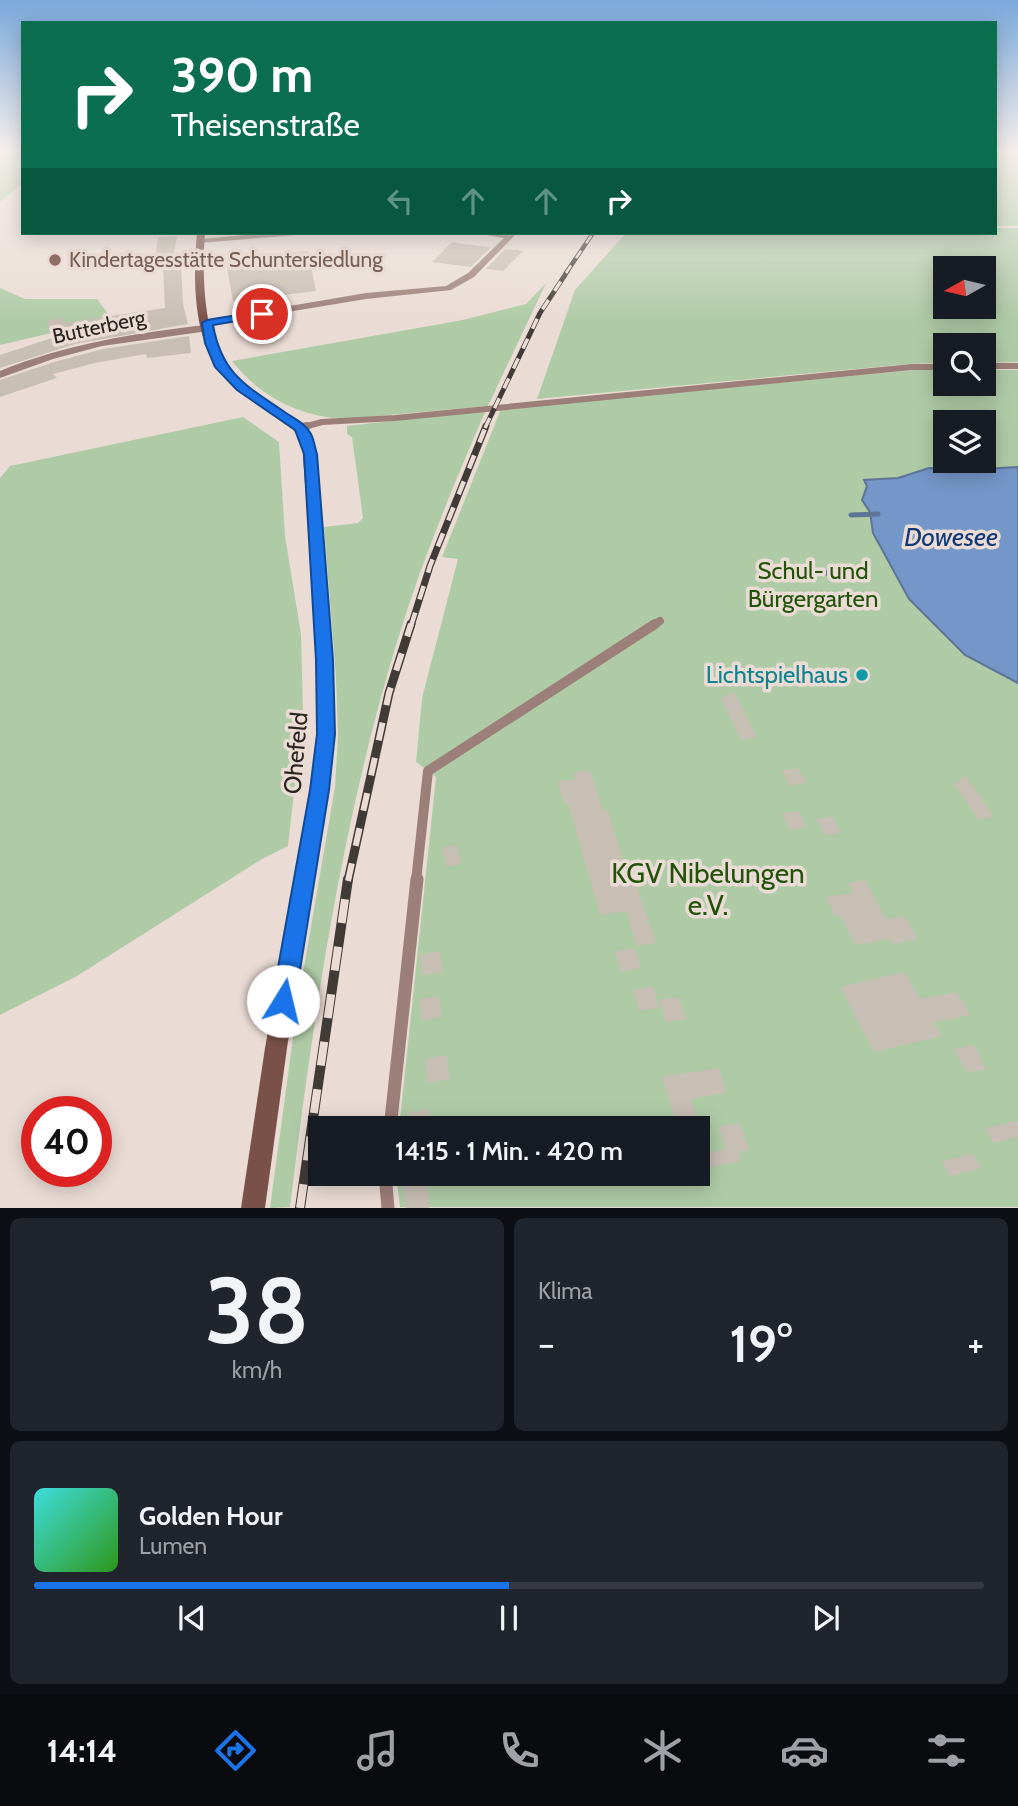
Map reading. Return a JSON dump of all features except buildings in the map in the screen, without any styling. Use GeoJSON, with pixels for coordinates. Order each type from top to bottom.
{"type":"FeatureCollection","features":[{"type":"Feature","properties":{"kind":"street"},"geometry":{"type":"LineString","coordinates":[[247,235],[200,237],[200,283],[211,343],[219,365],[241,388],[299,428]]}},
{"type":"Feature","properties":{"kind":"street","name":"Butterberg"},"geometry":{"type":"LineString","coordinates":[[0,375],[36,361],[94,346],[366,296],[449,288],[471,275],[511,235]]}},
{"type":"Feature","properties":{"kind":"street","name":"Ohefeld"},"geometry":{"type":"LineString","coordinates":[[253,1208],[276,1048],[320,790],[326,734],[325,660],[311,454],[305,434],[299,428]]}},
{"type":"Feature","properties":{"kind":"lane"},"geometry":{"type":"LineString","coordinates":[[299,428],[322,422],[395,418],[933,366]]}},
{"type":"Feature","properties":{"kind":"lane"},"geometry":{"type":"LineString","coordinates":[[996,366],[1018,366]]}},
{"type":"Feature","properties":{"kind":"lane"},"geometry":{"type":"LineString","coordinates":[[391,1116],[428,771],[660,621]]}},
{"type":"Feature","properties":{"kind":"lane"},"geometry":{"type":"LineString","coordinates":[[386,1186],[388,1208]]}},
{"type":"Feature","properties":{"kind":"green space"},"geometry":{"type":"Polygon","coordinates":[[[997,208],[1018,208],[1018,226],[997,226],[997,208]]]}},
{"type":"Feature","properties":{"kind":"green space"},"geometry":{"type":"Polygon","coordinates":[[[997,228],[1018,228],[1018,362],[996,363],[996,333],[933,333],[933,363],[537,399],[575,290],[624,235],[997,235],[997,228]]]}},
{"type":"Feature","properties":{"kind":"green space"},"geometry":{"type":"Polygon","coordinates":[[[546,283],[488,406],[343,419],[327,417],[296,409],[267,394],[232,361],[463,320],[526,304],[546,283]]]}},
{"type":"Feature","properties":{"kind":"green space"},"geometry":{"type":"Polygon","coordinates":[[[0,288],[25,299],[97,299],[112,319],[0,345],[0,288]]]}},
{"type":"Feature","properties":{"kind":"green space","name":"KGV Nibelungen e.V."},"geometry":{"type":"Polygon","coordinates":[[[915,370],[933,370],[933,396],[996,396],[996,370],[1018,370],[1018,467],[996,468],[996,410],[933,410],[933,468],[898,478],[864,480],[873,533],[909,599],[965,655],[1018,683],[1018,1207],[400,1207],[397,1186],[710,1186],[710,1116],[400,1116],[436,777],[416,762],[422,698],[458,559],[442,557],[501,409],[915,370]]]}},
{"type":"Feature","properties":{"kind":"green space"},"geometry":{"type":"Polygon","coordinates":[[[486,410],[416,583],[377,711],[331,922],[290,1207],[270,1208],[297,1008],[335,787],[338,736],[336,677],[324,527],[358,523],[363,518],[352,437],[347,434],[347,426],[486,410]]]}},
{"type":"Feature","properties":{"kind":"green space"},"geometry":{"type":"Polygon","coordinates":[[[243,417],[279,442],[285,536],[301,634],[303,712],[288,846],[262,859],[77,976],[0,1015],[0,478],[10,466],[243,417]]]}},
{"type":"Feature","properties":{"kind":"water","name":"Dowesee"},"geometry":{"type":"Polygon","coordinates":[[[1018,467],[1018,683],[965,655],[909,599],[873,533],[870,512],[862,500],[867,486],[864,480],[898,478],[929,468],[933,468],[933,473],[996,473],[996,468],[1018,467]]]}},
{"type":"Feature","properties":{"kind":"waterway"},"geometry":{"type":"LineString","coordinates":[[851,515],[878,514]]}},
{"type":"Feature","properties":{"kind":"waterway"},"geometry":{"type":"LineString","coordinates":[[820,574],[853,568]]}},
{"type":"Feature","properties":{"kind":"railway"},"geometry":{"type":"LineString","coordinates":[[566,273],[592,235]]}},
{"type":"Feature","properties":{"kind":"railway"},"geometry":{"type":"LineString","coordinates":[[485,428],[540,313],[567,272]]}},
{"type":"Feature","properties":{"kind":"railway"},"geometry":{"type":"LineString","coordinates":[[411,626],[430,566],[486,426]]}},
{"type":"Feature","properties":{"kind":"railway"},"geometry":{"type":"LineString","coordinates":[[348,881],[389,693],[411,624]]}},
{"type":"Feature","properties":{"kind":"railway"},"geometry":{"type":"LineString","coordinates":[[300,1208],[348,879]]}},
{"type":"Feature","properties":{"kind":"place","name":"Kindertagesstätte Schuntersiedlung"},"geometry":{"type":"Point","coordinates":[55,260]}},
{"type":"Feature","properties":{"kind":"place","name":"Lichtspielhaus"},"geometry":{"type":"Point","coordinates":[862,675]}},
{"type":"Feature","properties":{"kind":"route"},"geometry":{"type":"LineString","coordinates":[[262,314],[207,323],[219,365],[241,388],[290,419],[305,434],[311,454],[325,660],[326,734],[320,790],[283,1001]]}},
{"type":"Feature","properties":{"kind":"park label","name":"Schul- und Bürgergarten"},"geometry":{"type":"Point","coordinates":[813,585]}}]}
